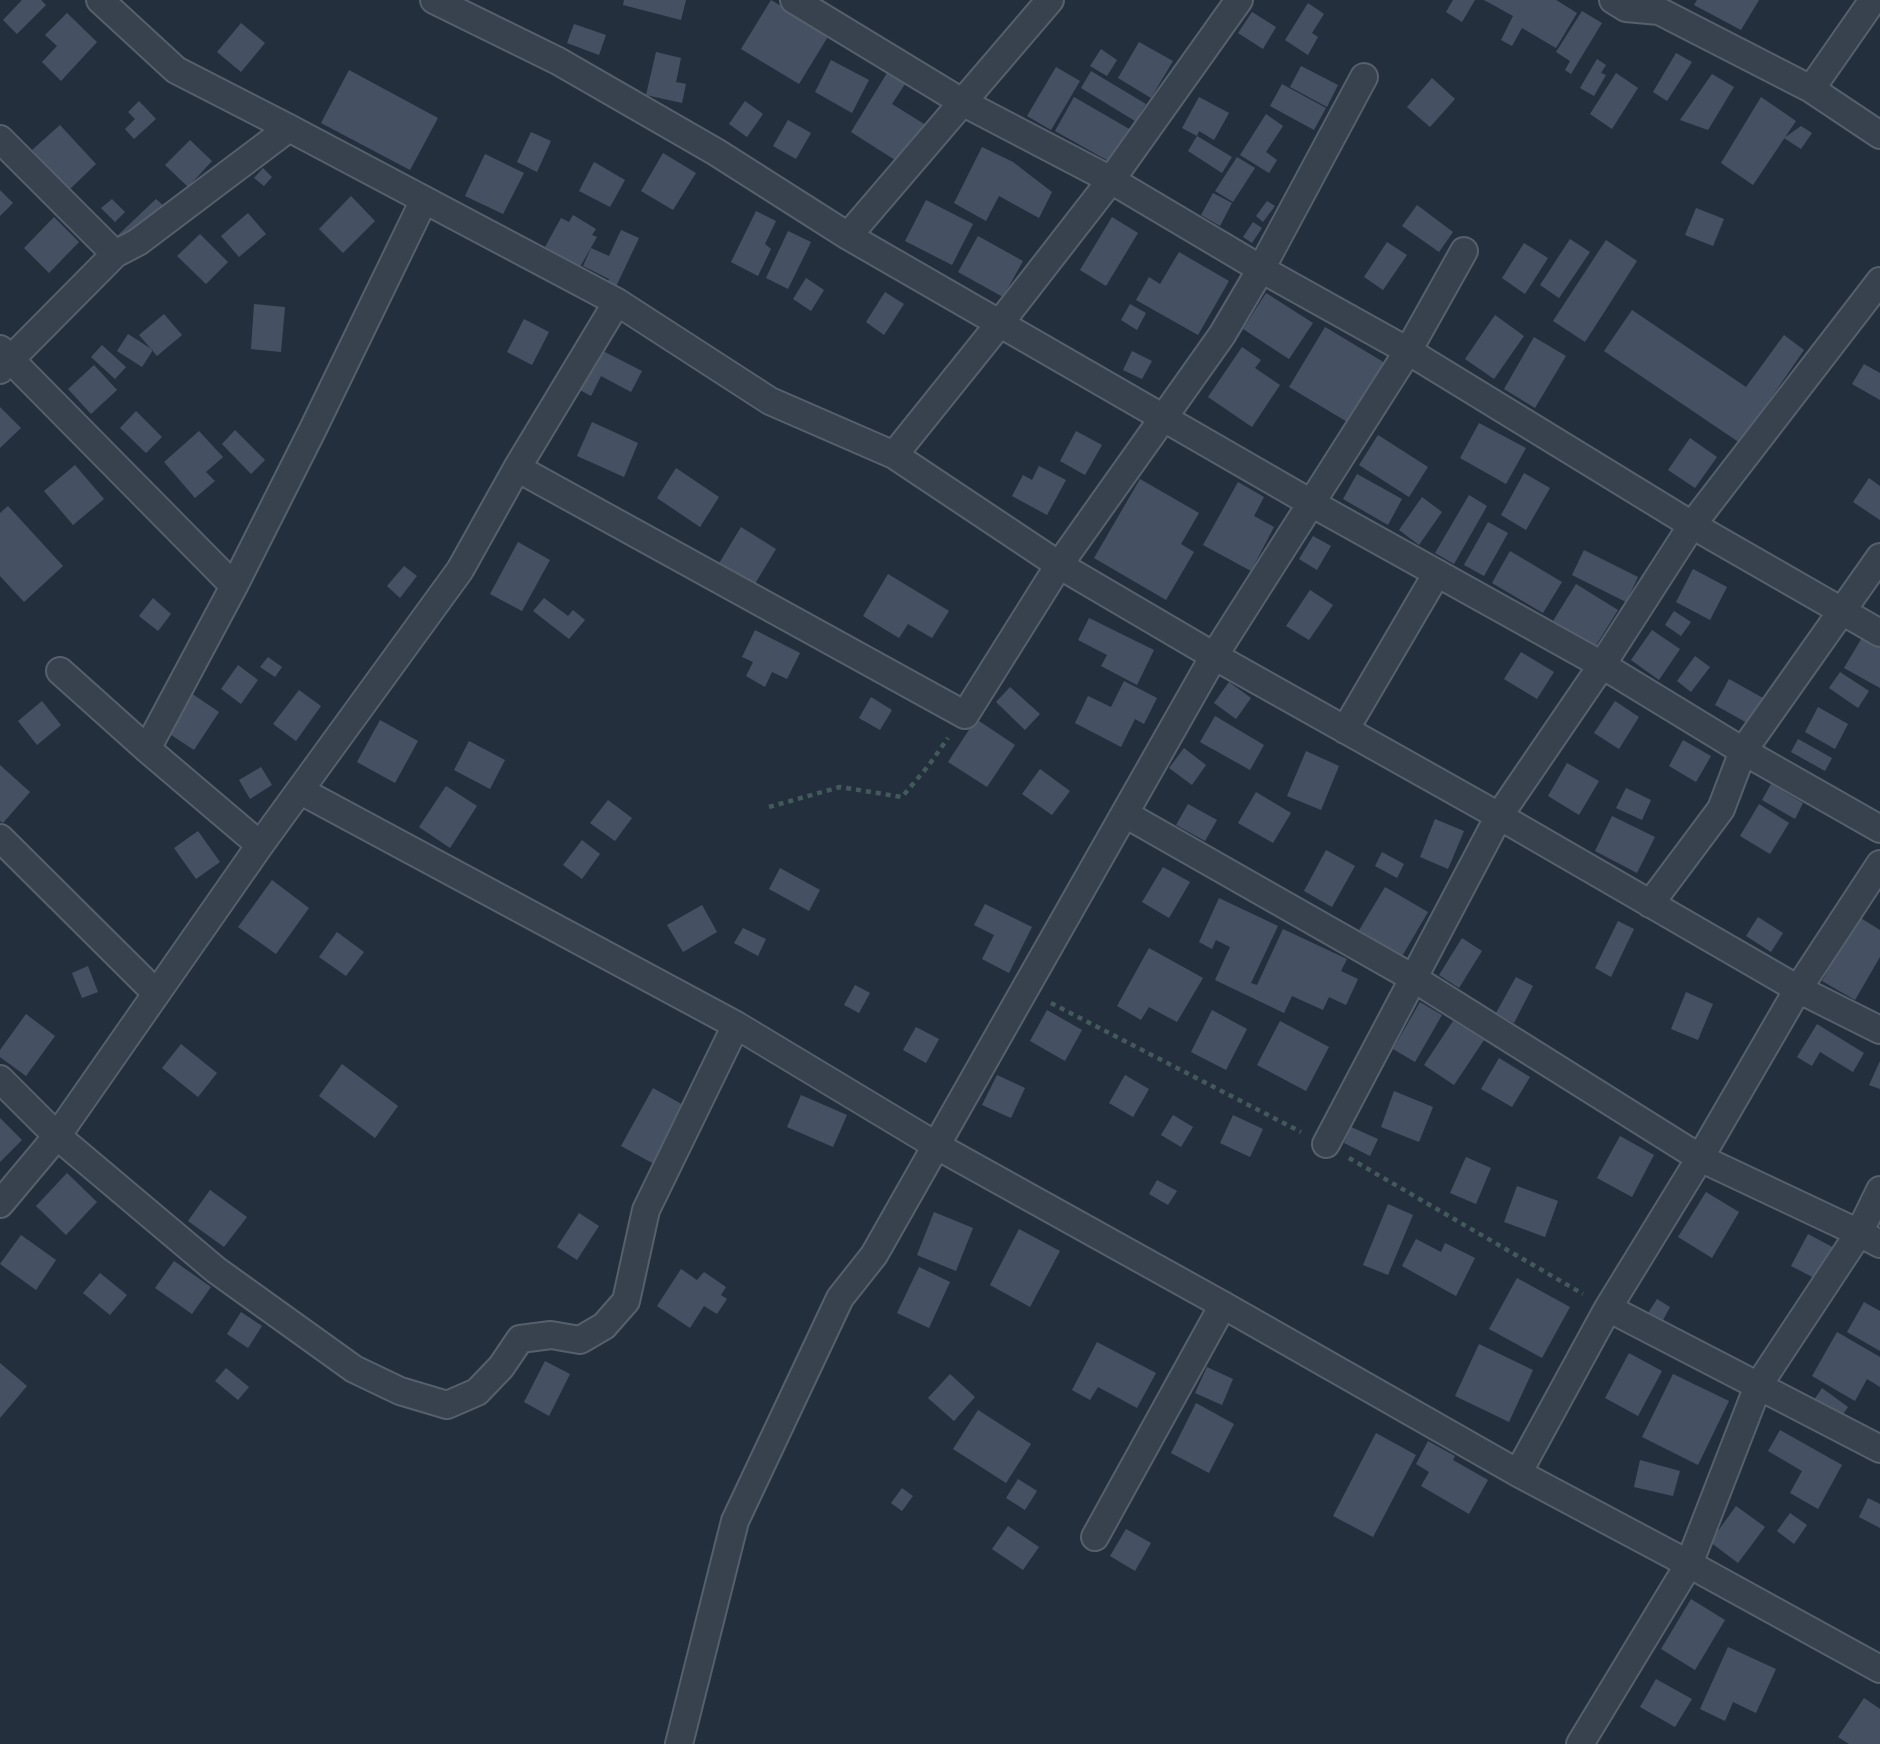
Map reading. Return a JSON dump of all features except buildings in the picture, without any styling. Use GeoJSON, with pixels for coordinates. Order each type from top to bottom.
{"type":"FeatureCollection","features":[{"type":"Feature","properties":{"kind":"street"},"geometry":{"type":"LineString","coordinates":[[100,0],[176,70],[617,302],[770,401],[894,455],[1059,565],[1214,656],[1499,816],[1798,989],[1880,1030]]}},
{"type":"Feature","properties":{"kind":"street"},"geometry":{"type":"LineString","coordinates":[[434,0],[558,61],[716,152],[848,236],[1311,503],[1602,665],[1743,751],[1880,829]]}},
{"type":"Feature","properties":{"kind":"street"},"geometry":{"type":"LineString","coordinates":[[794,0],[962,102],[1111,180],[1261,269],[1408,351],[1692,525],[1880,633]]}},
{"type":"Feature","properties":{"kind":"street"},"geometry":{"type":"LineString","coordinates":[[848,236],[1050,0]]}},
{"type":"Feature","properties":{"kind":"street"},"geometry":{"type":"LineString","coordinates":[[894,455],[1111,180],[1239,0]]}},
{"type":"Feature","properties":{"kind":"street"},"geometry":{"type":"LineString","coordinates":[[1613,0],[1626,8],[1662,5],[1811,89],[1880,135]]}},
{"type":"Feature","properties":{"kind":"street"},"geometry":{"type":"LineString","coordinates":[[1811,89],[1873,0]]}},
{"type":"Feature","properties":{"kind":"street"},"geometry":{"type":"LineString","coordinates":[[517,468],[965,715],[1059,565],[1222,335],[1261,269],[1364,77]]}},
{"type":"Feature","properties":{"kind":"street"},"geometry":{"type":"LineString","coordinates":[[234,586],[4,360],[116,254],[138,242],[289,128]]}},
{"type":"Feature","properties":{"kind":"street"},"geometry":{"type":"LineString","coordinates":[[0,139],[116,254]]}},
{"type":"Feature","properties":{"kind":"street"},"geometry":{"type":"LineString","coordinates":[[146,748],[234,586],[424,200]]}},
{"type":"Feature","properties":{"kind":"street"},"geometry":{"type":"LineString","coordinates":[[679,1744],[735,1521],[840,1298],[874,1255],[1214,656],[1408,351],[1464,251]]}},
{"type":"Feature","properties":{"kind":"street"},"geometry":{"type":"LineString","coordinates":[[1326,1144],[1499,816],[1602,665],[1692,525],[1880,281]]}},
{"type":"Feature","properties":{"kind":"street"},"geometry":{"type":"LineString","coordinates":[[0,1204],[57,1136],[260,845],[460,570],[517,468],[617,302]]}},
{"type":"Feature","properties":{"kind":"street"},"geometry":{"type":"LineString","coordinates":[[1650,904],[1721,809],[1743,751],[1880,557]]}},
{"type":"Feature","properties":{"kind":"street"},"geometry":{"type":"LineString","coordinates":[[1345,730],[1437,573]]}},
{"type":"Feature","properties":{"kind":"street"},"geometry":{"type":"LineString","coordinates":[[60,671],[260,845]]}},
{"type":"Feature","properties":{"kind":"street"},"geometry":{"type":"LineString","coordinates":[[301,791],[736,1025],[937,1146],[1518,1473],[1880,1669]]}},
{"type":"Feature","properties":{"kind":"street"},"geometry":{"type":"LineString","coordinates":[[1125,814],[1413,978],[1700,1158],[1870,1239]]}},
{"type":"Feature","properties":{"kind":"street"},"geometry":{"type":"LineString","coordinates":[[0,838],[156,993]]}},
{"type":"Feature","properties":{"kind":"street"},"geometry":{"type":"LineString","coordinates":[[1518,1473],[1608,1308],[1700,1158],[1798,989],[1880,864]]}},
{"type":"Feature","properties":{"kind":"street"},"geometry":{"type":"LineString","coordinates":[[0,1079],[57,1136],[216,1270],[354,1369],[400,1391],[447,1405],[477,1392],[501,1367],[520,1339],[551,1335],[580,1339],[604,1326],[626,1301],[646,1210],[736,1025]]}},
{"type":"Feature","properties":{"kind":"street"},"geometry":{"type":"LineString","coordinates":[[1580,1744],[1689,1564],[1758,1387],[1870,1239],[1880,1190]]}},
{"type":"Feature","properties":{"kind":"street"},"geometry":{"type":"LineString","coordinates":[[1095,1537],[1223,1305]]}},
{"type":"Feature","properties":{"kind":"street"},"geometry":{"type":"LineString","coordinates":[[1608,1308],[1880,1449]]}},
{"type":"Feature","properties":{"kind":"path"},"geometry":{"type":"LineString","coordinates":[[769,807],[840,787],[902,797],[965,715]]}}]}
